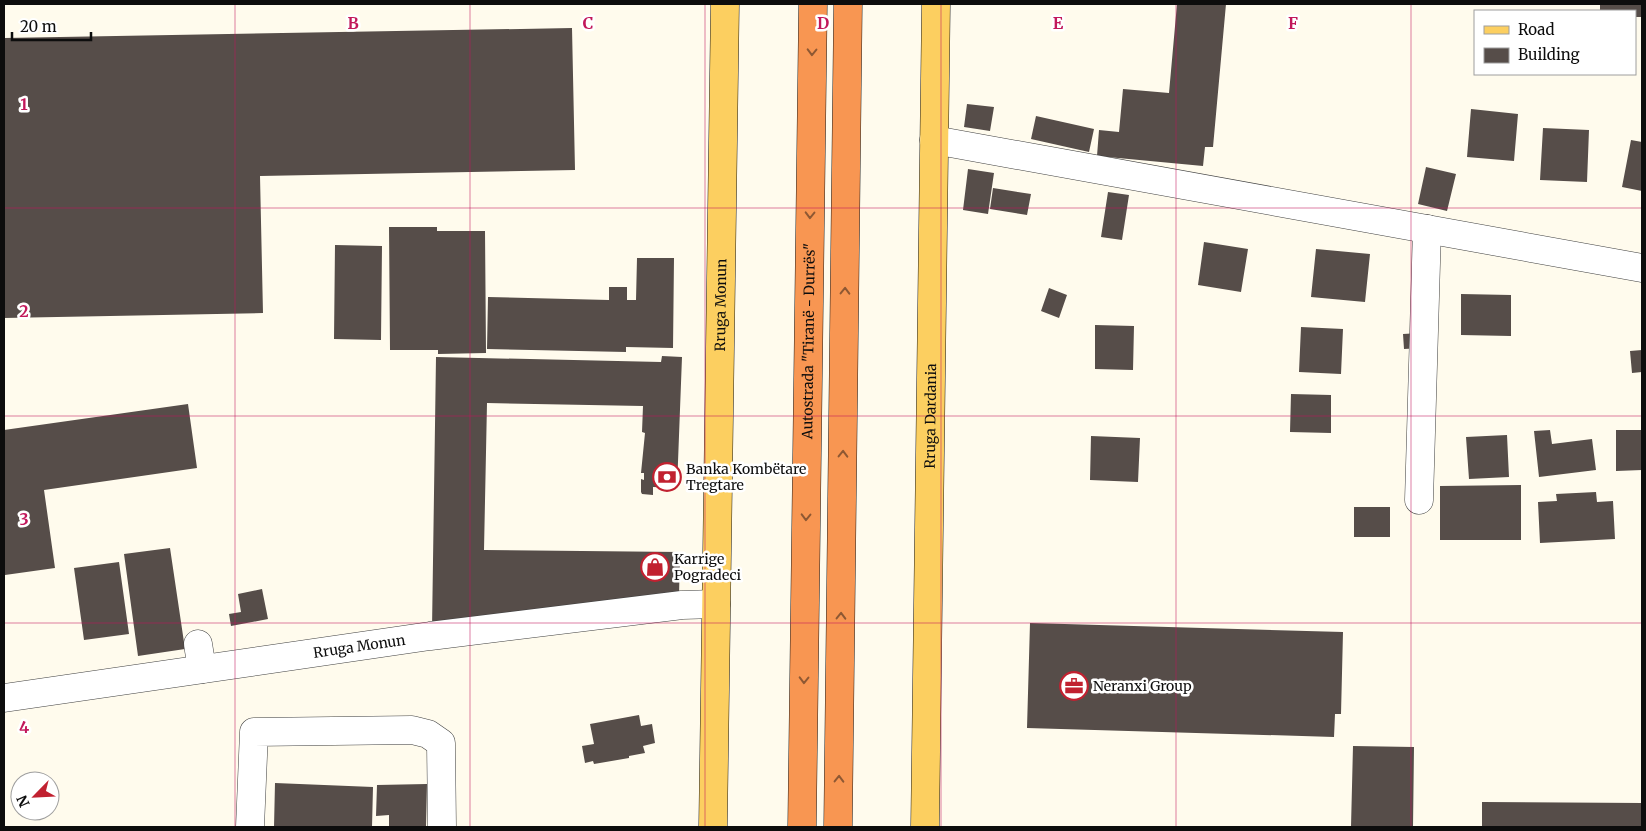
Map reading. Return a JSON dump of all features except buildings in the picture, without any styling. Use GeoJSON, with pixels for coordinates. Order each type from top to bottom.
{"type":"FeatureCollection","features":[{"type":"Feature","properties":{"kind":"highway","name":"Autostrada \"Tiranë - Durrës\""},"geometry":{"type":"LineString","coordinates":[[802,827],[813,4]]}},
{"type":"Feature","properties":{"kind":"highway"},"geometry":{"type":"LineString","coordinates":[[838,827],[848,4]]}},
{"type":"Feature","properties":{"kind":"main road","name":"Rruga Monun"},"geometry":{"type":"LineString","coordinates":[[713,827],[725,4]]}},
{"type":"Feature","properties":{"kind":"main road","name":"Rruga Dardania"},"geometry":{"type":"LineString","coordinates":[[925,827],[936,4]]}},
{"type":"Feature","properties":{"kind":"street"},"geometry":{"type":"LineString","coordinates":[[934,140],[1642,268]]}},
{"type":"Feature","properties":{"kind":"street"},"geometry":{"type":"LineString","coordinates":[[1419,500],[1427,229]]}},
{"type":"Feature","properties":{"kind":"street","name":"Rruga Monun"},"geometry":{"type":"LineString","coordinates":[[4,698],[200,656],[270,661],[439,635],[682,605],[716,604]]}},
{"type":"Feature","properties":{"kind":"street"},"geometry":{"type":"LineString","coordinates":[[250,827],[254,732],[412,730],[428,734],[441,743],[442,827]]}},
{"type":"Feature","properties":{"kind":"place","name":"Banka Kombëtare Tregtare"},"geometry":{"type":"Point","coordinates":[667,477]}},
{"type":"Feature","properties":{"kind":"place","name":"Karrige Pogradeci"},"geometry":{"type":"Point","coordinates":[655,567]}},
{"type":"Feature","properties":{"kind":"place","name":"Neranxi Group"},"geometry":{"type":"Point","coordinates":[1074,686]}}]}
